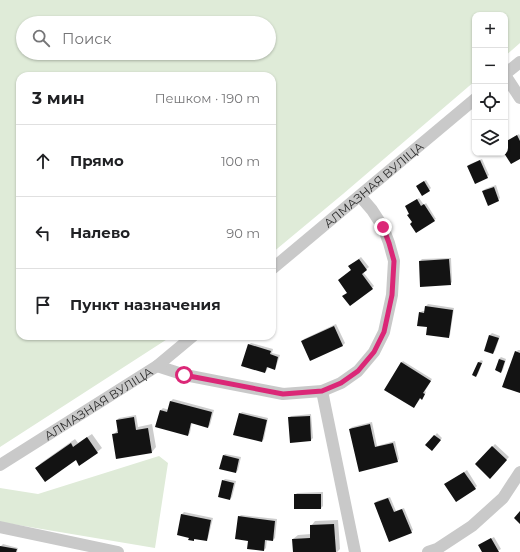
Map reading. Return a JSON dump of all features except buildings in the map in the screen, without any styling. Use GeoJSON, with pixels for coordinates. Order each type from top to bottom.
{"type":"FeatureCollection","features":[{"type":"Feature","properties":{"kind":"street"},"geometry":{"type":"LineString","coordinates":[[508,72],[520,62]]}},
{"type":"Feature","properties":{"kind":"street"},"geometry":{"type":"LineString","coordinates":[[508,79],[520,98]]}},
{"type":"Feature","properties":{"kind":"street","name":"АЛМАЗНАЯ ВУЛІЦА"},"geometry":{"type":"LineString","coordinates":[[276,266],[472,102]]}},
{"type":"Feature","properties":{"kind":"street"},"geometry":{"type":"LineString","coordinates":[[157,366],[184,375],[283,394],[322,391],[341,383],[358,371],[374,352],[384,332],[392,295],[394,261],[383,227],[372,210],[360,196]]}},
{"type":"Feature","properties":{"kind":"street","name":"АЛМАЗНАЯ ВУЛІЦА"},"geometry":{"type":"LineString","coordinates":[[0,465],[157,366],[187,340]]}},
{"type":"Feature","properties":{"kind":"street"},"geometry":{"type":"LineString","coordinates":[[322,391],[355,552]]}},
{"type":"Feature","properties":{"kind":"street"},"geometry":{"type":"LineString","coordinates":[[428,552],[437,549],[472,526],[503,498],[520,472]]}},
{"type":"Feature","properties":{"kind":"street"},"geometry":{"type":"LineString","coordinates":[[0,528],[118,552]]}},
{"type":"Feature","properties":{"kind":"green space"},"geometry":{"type":"Polygon","coordinates":[[[0,0],[520,0],[520,43],[508,53],[508,12],[472,12],[472,84],[276,250],[276,72],[16,72],[16,340],[166,340],[0,447],[0,0]]]}},
{"type":"Feature","properties":{"kind":"green space"},"geometry":{"type":"Polygon","coordinates":[[[159,456],[168,463],[155,548],[0,522],[0,488],[38,494],[159,456]]]}},
{"type":"Feature","properties":{"kind":"route"},"geometry":{"type":"LineString","coordinates":[[184,375],[283,394],[322,391],[341,383],[358,371],[374,352],[384,332],[392,295],[394,261],[383,227]]}}]}
